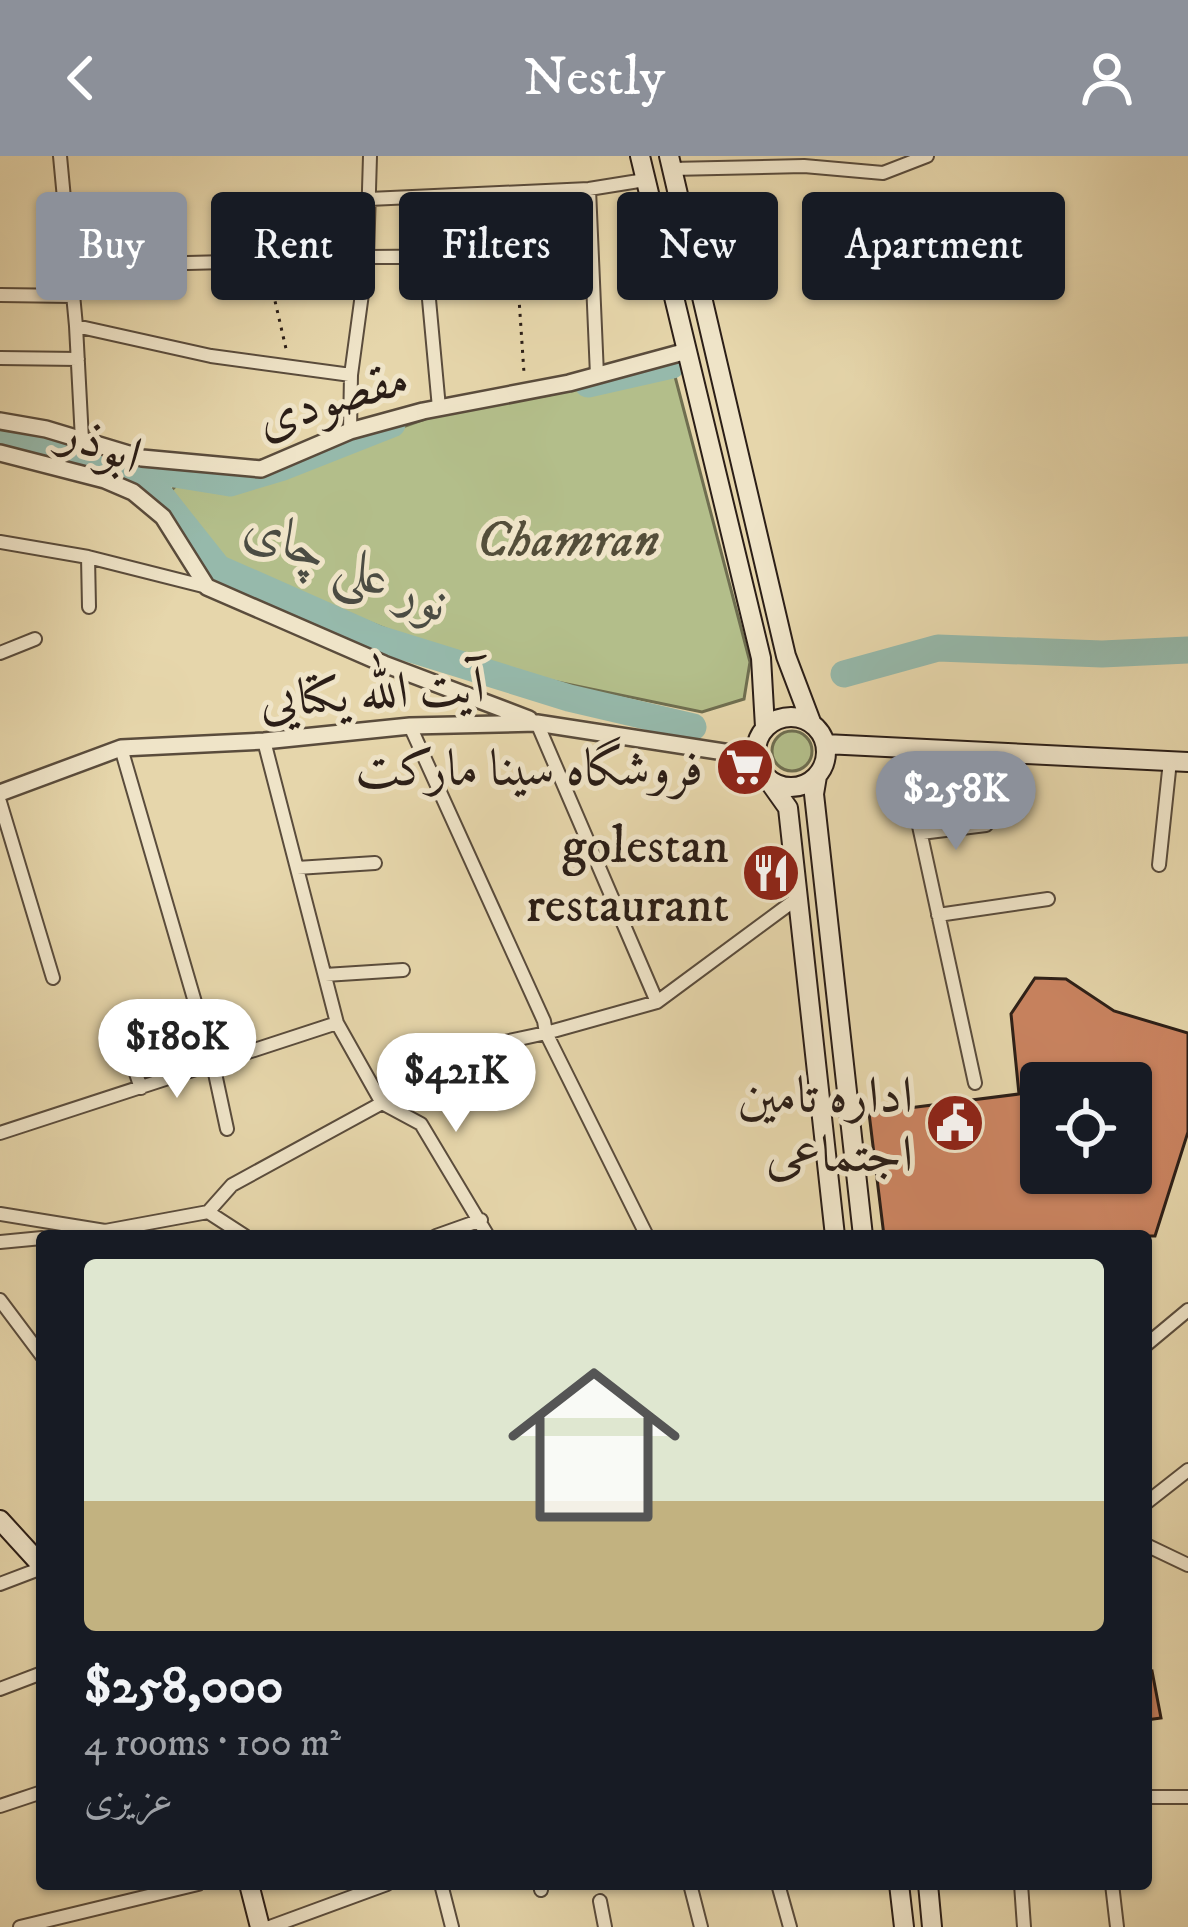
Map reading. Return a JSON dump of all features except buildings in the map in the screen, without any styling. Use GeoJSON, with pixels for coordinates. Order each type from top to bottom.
{"type":"FeatureCollection","features":[{"type":"Feature","properties":{"kind":"main road"},"geometry":{"type":"LineString","coordinates":[[640,156],[761,658],[765,727],[755,746],[756,757],[788,808],[834,1230]]}},
{"type":"Feature","properties":{"kind":"main road"},"geometry":{"type":"LineString","coordinates":[[670,163],[786,656],[811,722]]}},
{"type":"Feature","properties":{"kind":"main road"},"geometry":{"type":"LineString","coordinates":[[765,727],[792,716],[811,722],[825,744],[825,763],[808,783],[786,787],[766,777]]}},
{"type":"Feature","properties":{"kind":"main road"},"geometry":{"type":"LineString","coordinates":[[825,744],[1179,762]]}},
{"type":"Feature","properties":{"kind":"main road"},"geometry":{"type":"LineString","coordinates":[[817,776],[814,794],[862,1230]]}},
{"type":"Feature","properties":{"kind":"main road"},"geometry":{"type":"LineString","coordinates":[[0,1520],[36,1560]]}},
{"type":"Feature","properties":{"kind":"main road"},"geometry":{"type":"LineString","coordinates":[[251,1890],[260,1927]]}},
{"type":"Feature","properties":{"kind":"main road"},"geometry":{"type":"LineString","coordinates":[[900,1890],[904,1927]]}},
{"type":"Feature","properties":{"kind":"main road"},"geometry":{"type":"LineString","coordinates":[[929,1890],[932,1927]]}},
{"type":"Feature","properties":{"kind":"street"},"geometry":{"type":"LineString","coordinates":[[60,156],[64,192]]}},
{"type":"Feature","properties":{"kind":"street"},"geometry":{"type":"LineString","coordinates":[[369,192],[370,156]]}},
{"type":"Feature","properties":{"kind":"street"},"geometry":{"type":"LineString","coordinates":[[670,163],[883,173],[928,156]]}},
{"type":"Feature","properties":{"kind":"street"},"geometry":{"type":"LineString","coordinates":[[375,199],[589,189],[645,180]]}},
{"type":"Feature","properties":{"kind":"street"},"geometry":{"type":"LineString","coordinates":[[0,295],[36,295]]}},
{"type":"Feature","properties":{"kind":"street"},"geometry":{"type":"LineString","coordinates":[[593,295],[597,375]]}},
{"type":"Feature","properties":{"kind":"street"},"geometry":{"type":"LineString","coordinates":[[73,300],[82,440]]}},
{"type":"Feature","properties":{"kind":"street"},"geometry":{"type":"LineString","coordinates":[[350,431],[351,375],[361,300]]}},
{"type":"Feature","properties":{"kind":"street"},"geometry":{"type":"LineString","coordinates":[[429,300],[439,408]]}},
{"type":"Feature","properties":{"kind":"street"},"geometry":{"type":"LineString","coordinates":[[76,326],[211,356],[351,375]]}},
{"type":"Feature","properties":{"kind":"street","name":"مقصودی"},"geometry":{"type":"LineString","coordinates":[[0,422],[46,429],[142,458],[261,470],[350,431],[687,351]]}},
{"type":"Feature","properties":{"kind":"street"},"geometry":{"type":"LineString","coordinates":[[0,358],[78,359]]}},
{"type":"Feature","properties":{"kind":"street","name":"ابوذر"},"geometry":{"type":"LineString","coordinates":[[0,453],[105,480],[133,492],[164,517],[207,587]]}},
{"type":"Feature","properties":{"kind":"street"},"geometry":{"type":"LineString","coordinates":[[0,542],[88,557],[207,587],[384,664],[537,723],[657,1003]]}},
{"type":"Feature","properties":{"kind":"street"},"geometry":{"type":"LineString","coordinates":[[88,557],[88,607]]}},
{"type":"Feature","properties":{"kind":"street"},"geometry":{"type":"LineString","coordinates":[[0,653],[34,640]]}},
{"type":"Feature","properties":{"kind":"street","name":"آیت الله یکتایی"},"geometry":{"type":"LineString","coordinates":[[0,797],[121,748],[264,741],[410,726],[537,723],[756,757]]}},
{"type":"Feature","properties":{"kind":"street"},"geometry":{"type":"LineString","coordinates":[[410,726],[546,1033],[644,1230]]}},
{"type":"Feature","properties":{"kind":"street"},"geometry":{"type":"LineString","coordinates":[[264,741],[338,1023],[382,1102],[421,1124],[485,1230]]}},
{"type":"Feature","properties":{"kind":"street"},"geometry":{"type":"LineString","coordinates":[[121,748],[213,1064],[227,1130]]}},
{"type":"Feature","properties":{"kind":"street"},"geometry":{"type":"LineString","coordinates":[[902,748],[975,1083]]}},
{"type":"Feature","properties":{"kind":"street"},"geometry":{"type":"LineString","coordinates":[[1159,865],[1179,762]]}},
{"type":"Feature","properties":{"kind":"street"},"geometry":{"type":"LineString","coordinates":[[0,797],[53,978]]}},
{"type":"Feature","properties":{"kind":"street"},"geometry":{"type":"LineString","coordinates":[[921,833],[986,825]]}},
{"type":"Feature","properties":{"kind":"street"},"geometry":{"type":"LineString","coordinates":[[297,868],[375,863]]}},
{"type":"Feature","properties":{"kind":"street"},"geometry":{"type":"LineString","coordinates":[[110,1230],[208,1212],[232,1185],[382,1102],[454,1053],[657,1003],[800,897]]}},
{"type":"Feature","properties":{"kind":"street"},"geometry":{"type":"LineString","coordinates":[[938,915],[1048,899]]}},
{"type":"Feature","properties":{"kind":"street"},"geometry":{"type":"LineString","coordinates":[[325,975],[403,970]]}},
{"type":"Feature","properties":{"kind":"street"},"geometry":{"type":"LineString","coordinates":[[0,1133],[338,1023]]}},
{"type":"Feature","properties":{"kind":"street"},"geometry":{"type":"LineString","coordinates":[[120,1027],[141,1088]]}},
{"type":"Feature","properties":{"kind":"street"},"geometry":{"type":"LineString","coordinates":[[208,1212],[236,1230]]}},
{"type":"Feature","properties":{"kind":"street"},"geometry":{"type":"LineString","coordinates":[[0,1214],[99,1230]]}},
{"type":"Feature","properties":{"kind":"street"},"geometry":{"type":"LineString","coordinates":[[453,1230],[481,1220]]}},
{"type":"Feature","properties":{"kind":"street"},"geometry":{"type":"LineString","coordinates":[[0,1242],[36,1239]]}},
{"type":"Feature","properties":{"kind":"street"},"geometry":{"type":"LineString","coordinates":[[0,1300],[36,1348]]}},
{"type":"Feature","properties":{"kind":"street"},"geometry":{"type":"LineString","coordinates":[[1152,1340],[1188,1310]]}},
{"type":"Feature","properties":{"kind":"street"},"geometry":{"type":"LineString","coordinates":[[1152,1498],[1188,1470]]}},
{"type":"Feature","properties":{"kind":"street"},"geometry":{"type":"LineString","coordinates":[[1152,1548],[1188,1565]]}},
{"type":"Feature","properties":{"kind":"street"},"geometry":{"type":"LineString","coordinates":[[0,1584],[36,1569]]}},
{"type":"Feature","properties":{"kind":"street"},"geometry":{"type":"LineString","coordinates":[[0,1689],[36,1675]]}},
{"type":"Feature","properties":{"kind":"street"},"geometry":{"type":"LineString","coordinates":[[0,1806],[36,1794]]}},
{"type":"Feature","properties":{"kind":"street"},"geometry":{"type":"LineString","coordinates":[[1152,1797],[1188,1797]]}},
{"type":"Feature","properties":{"kind":"street"},"geometry":{"type":"LineString","coordinates":[[20,1927],[173,1890]]}},
{"type":"Feature","properties":{"kind":"street"},"geometry":{"type":"LineString","coordinates":[[270,1927],[362,1890]]}},
{"type":"Feature","properties":{"kind":"street"},"geometry":{"type":"LineString","coordinates":[[443,1890],[452,1927]]}},
{"type":"Feature","properties":{"kind":"street"},"geometry":{"type":"LineString","coordinates":[[692,1890],[701,1927]]}},
{"type":"Feature","properties":{"kind":"street"},"geometry":{"type":"LineString","coordinates":[[780,1890],[790,1927]]}},
{"type":"Feature","properties":{"kind":"street"},"geometry":{"type":"LineString","coordinates":[[1021,1890],[1024,1927]]}},
{"type":"Feature","properties":{"kind":"street"},"geometry":{"type":"LineString","coordinates":[[1113,1890],[1117,1927]]}},
{"type":"Feature","properties":{"kind":"street"},"geometry":{"type":"LineString","coordinates":[[600,1900],[605,1927]]}},
{"type":"Feature","properties":{"kind":"path"},"geometry":{"type":"LineString","coordinates":[[275,300],[290,366]]}},
{"type":"Feature","properties":{"kind":"path"},"geometry":{"type":"LineString","coordinates":[[519,300],[526,391]]}},
{"type":"Feature","properties":{"kind":"green space","name":"Chamran"},"geometry":{"type":"Polygon","coordinates":[[[672,365],[750,662],[744,699],[702,712],[480,666],[231,568],[170,492],[184,477],[229,468],[281,470],[442,413],[549,395],[672,365]]]}},
{"type":"Feature","properties":{"kind":"green space"},"geometry":{"type":"Polygon","coordinates":[[[792,731],[806,737],[812,751],[806,765],[792,771],[778,765],[772,751],[778,737],[792,731]]]}},
{"type":"Feature","properties":{"kind":"waterway"},"geometry":{"type":"LineString","coordinates":[[588,384],[672,365]]}},
{"type":"Feature","properties":{"kind":"waterway"},"geometry":{"type":"LineString","coordinates":[[125,466],[230,483],[392,424]]}},
{"type":"Feature","properties":{"kind":"waterway","name":"نور علی چای"},"geometry":{"type":"LineString","coordinates":[[0,438],[117,465],[157,491],[218,568],[379,639],[569,698],[693,727]]}},
{"type":"Feature","properties":{"kind":"waterway"},"geometry":{"type":"LineString","coordinates":[[844,674],[938,648],[1102,654],[1188,650]]}},
{"type":"Feature","properties":{"kind":"place","name":"فروشگاه سینا مارکت"},"geometry":{"type":"Point","coordinates":[745,767]}},
{"type":"Feature","properties":{"kind":"place","name":"golestan restaurant"},"geometry":{"type":"Point","coordinates":[771,873]}},
{"type":"Feature","properties":{"kind":"place","name":"اداره تامین اجتماعی"},"geometry":{"type":"Point","coordinates":[955,1123]}}]}
